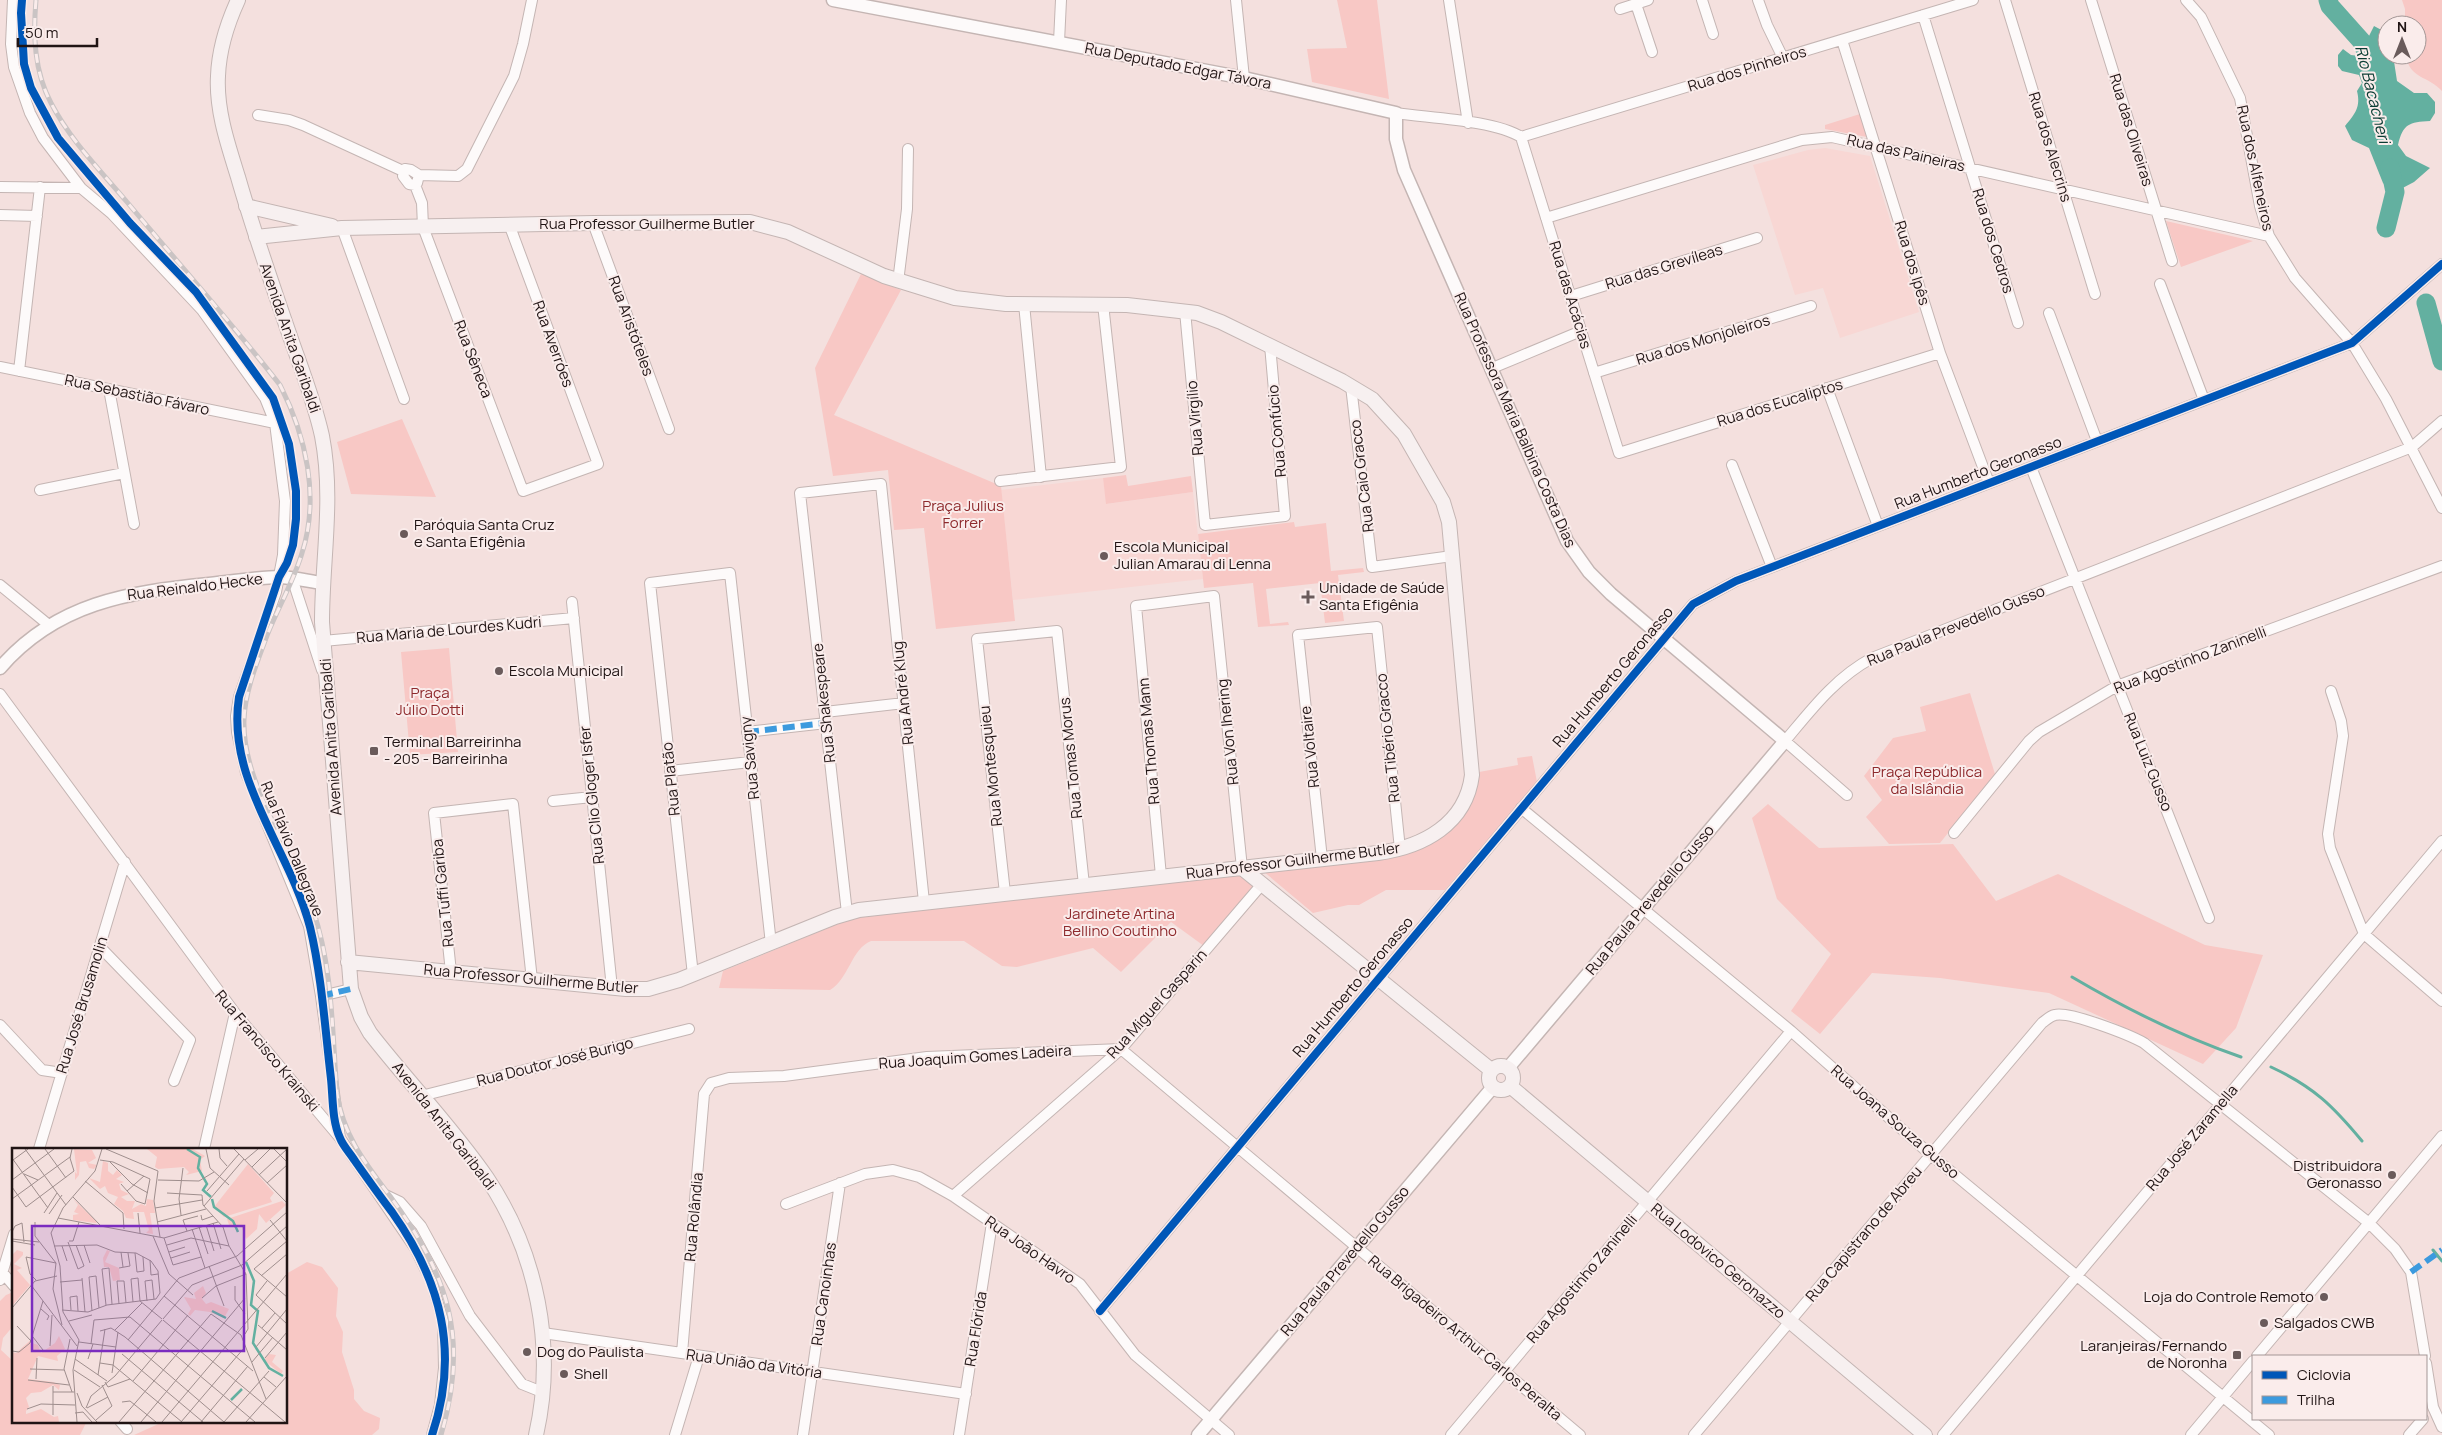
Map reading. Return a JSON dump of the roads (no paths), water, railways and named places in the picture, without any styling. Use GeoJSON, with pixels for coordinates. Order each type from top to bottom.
{"type":"FeatureCollection","features":[{"type":"Feature","properties":{"kind":"main road","name":"Avenida Anita Garibaldi"},"geometry":{"type":"LineString","coordinates":[[238,0],[222,44],[218,88],[226,132],[246,206],[312,401],[322,437],[328,499],[322,584],[323,642],[351,990],[361,1018],[370,1033],[476,1164],[508,1213],[531,1272],[543,1333],[542,1392],[536,1435]]}},
{"type":"Feature","properties":{"kind":"main road","name":"Rua Professor Guilherme Butler"},"geometry":{"type":"LineString","coordinates":[[246,206],[342,228]]}},
{"type":"Feature","properties":{"kind":"main road","name":"Rua Professor Guilherme Butler"},"geometry":{"type":"LineString","coordinates":[[256,237],[342,228],[738,222],[763,224],[788,232],[898,282],[964,300],[1024,304],[1103,304],[1186,311],[1210,317],[1270,345],[1351,386],[1384,410],[1404,434],[1447,511],[1472,763],[1471,785],[1462,804],[1440,832],[1422,842],[1400,849],[1322,859],[924,902],[847,913],[692,975],[648,989],[612,988],[348,962]]}},
{"type":"Feature","properties":{"kind":"main road"},"geometry":{"type":"LineString","coordinates":[[1242,868],[1263,883],[1491,1070]]}},
{"type":"Feature","properties":{"kind":"main road"},"geometry":{"type":"LineString","coordinates":[[1498,1066],[1508,1068],[1513,1075],[1510,1086],[1500,1090],[1493,1087],[1489,1077],[1491,1070],[1498,1066]]}},
{"type":"Feature","properties":{"kind":"main road","name":"Rua Lodovico Geronazzo"},"geometry":{"type":"LineString","coordinates":[[1510,1086],[1925,1435]]}},
{"type":"Feature","properties":{"kind":"street","name":"Rua Flávio Dallegrave"},"geometry":{"type":"LineString","coordinates":[[13,0],[11,44],[22,93],[44,138],[81,188],[112,214],[193,298],[265,398],[275,423],[282,466],[286,578],[276,592],[243,679],[236,716],[237,732],[246,773],[305,913],[312,941],[321,996],[340,1138]]}},
{"type":"Feature","properties":{"kind":"street"},"geometry":{"type":"LineString","coordinates":[[403,171],[408,168],[419,175],[458,176],[467,169],[514,76],[532,0]]}},
{"type":"Feature","properties":{"kind":"street","name":"Rua Deputado Edgar Távora"},"geometry":{"type":"LineString","coordinates":[[833,0],[1244,78],[1396,113],[1503,130],[1521,137]]}},
{"type":"Feature","properties":{"kind":"street"},"geometry":{"type":"LineString","coordinates":[[1060,42],[1061,0]]}},
{"type":"Feature","properties":{"kind":"street"},"geometry":{"type":"LineString","coordinates":[[1236,0],[1244,78]]}},
{"type":"Feature","properties":{"kind":"street"},"geometry":{"type":"LineString","coordinates":[[1449,0],[1468,123]]}},
{"type":"Feature","properties":{"kind":"street"},"geometry":{"type":"LineString","coordinates":[[1620,9],[1648,0]]}},
{"type":"Feature","properties":{"kind":"street"},"geometry":{"type":"LineString","coordinates":[[1702,0],[1713,34]]}},
{"type":"Feature","properties":{"kind":"street"},"geometry":{"type":"LineString","coordinates":[[1758,0],[1767,25],[1783,58]]}},
{"type":"Feature","properties":{"kind":"street","name":"Rua dos Pinheiros"},"geometry":{"type":"LineString","coordinates":[[1521,137],[1973,0]]}},
{"type":"Feature","properties":{"kind":"street","name":"Rua dos Alecrins"},"geometry":{"type":"LineString","coordinates":[[2005,0],[2094,294]]}},
{"type":"Feature","properties":{"kind":"street","name":"Rua das Oliveiras"},"geometry":{"type":"LineString","coordinates":[[2091,0],[2172,261]]}},
{"type":"Feature","properties":{"kind":"street","name":"Rua dos Alfeneiros"},"geometry":{"type":"LineString","coordinates":[[2186,0],[2200,17],[2240,98],[2260,206],[2269,236],[2295,278],[2352,343],[2412,447],[2442,508]]}},
{"type":"Feature","properties":{"kind":"street"},"geometry":{"type":"LineString","coordinates":[[1636,4],[1652,52]]}},
{"type":"Feature","properties":{"kind":"street","name":"Rua dos Cedros"},"geometry":{"type":"LineString","coordinates":[[1923,15],[2018,323]]}},
{"type":"Feature","properties":{"kind":"street","name":"Rua dos Ipês"},"geometry":{"type":"LineString","coordinates":[[1842,40],[1940,353],[1989,483]]}},
{"type":"Feature","properties":{"kind":"street","name":"Rua Professora Maria Balbina Costa Dias"},"geometry":{"type":"LineString","coordinates":[[1396,113],[1396,139],[1404,170],[1490,369],[1563,532],[1576,556],[1600,583],[1847,795]]}},
{"type":"Feature","properties":{"kind":"street"},"geometry":{"type":"LineString","coordinates":[[258,115],[289,120],[303,126],[403,171],[407,182],[415,185],[420,180],[419,175]]}},
{"type":"Feature","properties":{"kind":"street","name":"Rua das Acácias"},"geometry":{"type":"LineString","coordinates":[[1521,137],[1619,453]]}},
{"type":"Feature","properties":{"kind":"street","name":"Rua das Paineiras"},"geometry":{"type":"LineString","coordinates":[[1546,218],[1816,137],[1847,139],[1875,145],[2269,236]]}},
{"type":"Feature","properties":{"kind":"street"},"geometry":{"type":"LineString","coordinates":[[898,282],[907,209],[908,149]]}},
{"type":"Feature","properties":{"kind":"street","name":"Rua Sêneca"},"geometry":{"type":"LineString","coordinates":[[415,185],[422,203],[424,226],[523,491]]}},
{"type":"Feature","properties":{"kind":"street"},"geometry":{"type":"LineString","coordinates":[[0,187],[81,188]]}},
{"type":"Feature","properties":{"kind":"street"},"geometry":{"type":"LineString","coordinates":[[19,371],[40,187]]}},
{"type":"Feature","properties":{"kind":"street"},"geometry":{"type":"LineString","coordinates":[[0,215],[37,216]]}},
{"type":"Feature","properties":{"kind":"street","name":"Rua Aristóteles"},"geometry":{"type":"LineString","coordinates":[[593,223],[669,429]]}},
{"type":"Feature","properties":{"kind":"street","name":"Rua Averróes"},"geometry":{"type":"LineString","coordinates":[[509,224],[598,464],[523,491]]}},
{"type":"Feature","properties":{"kind":"street"},"geometry":{"type":"LineString","coordinates":[[342,228],[404,398]]}},
{"type":"Feature","properties":{"kind":"street","name":"Rua das Grevíleas"},"geometry":{"type":"LineString","coordinates":[[1571,296],[1757,238]]}},
{"type":"Feature","properties":{"kind":"street"},"geometry":{"type":"LineString","coordinates":[[2352,343],[2442,264]]}},
{"type":"Feature","properties":{"kind":"street"},"geometry":{"type":"LineString","coordinates":[[2160,284],[2204,400]]}},
{"type":"Feature","properties":{"kind":"street"},"geometry":{"type":"LineString","coordinates":[[1024,304],[1041,477]]}},
{"type":"Feature","properties":{"kind":"street"},"geometry":{"type":"LineString","coordinates":[[1000,481],[1121,467],[1103,304]]}},
{"type":"Feature","properties":{"kind":"street","name":"Rua dos Monjoleiros"},"geometry":{"type":"LineString","coordinates":[[1594,373],[1812,306]]}},
{"type":"Feature","properties":{"kind":"street","name":"Rua Virgílio"},"geometry":{"type":"LineString","coordinates":[[1186,311],[1205,526],[1285,516]]}},
{"type":"Feature","properties":{"kind":"street"},"geometry":{"type":"LineString","coordinates":[[2049,313],[2097,441]]}},
{"type":"Feature","properties":{"kind":"street"},"geometry":{"type":"LineString","coordinates":[[1490,369],[1581,331]]}},
{"type":"Feature","properties":{"kind":"street","name":"Rua Humberto Geronasso"},"geometry":{"type":"LineString","coordinates":[[1100,1311],[1693,604],[1707,595],[1772,567],[2352,343]]}},
{"type":"Feature","properties":{"kind":"street","name":"Rua Confúcio"},"geometry":{"type":"LineString","coordinates":[[1270,345],[1285,516]]}},
{"type":"Feature","properties":{"kind":"street","name":"Rua dos Eucaliptos"},"geometry":{"type":"LineString","coordinates":[[1619,453],[1940,353]]}},
{"type":"Feature","properties":{"kind":"street","name":"Rua Sebastião Fávaro"},"geometry":{"type":"LineString","coordinates":[[0,367],[275,423]]}},
{"type":"Feature","properties":{"kind":"street","name":"Rua Caio Gracco"},"geometry":{"type":"LineString","coordinates":[[1351,386],[1372,567],[1452,556]]}},
{"type":"Feature","properties":{"kind":"street"},"geometry":{"type":"LineString","coordinates":[[1827,388],[1878,526]]}},
{"type":"Feature","properties":{"kind":"street"},"geometry":{"type":"LineString","coordinates":[[109,389],[134,524]]}},
{"type":"Feature","properties":{"kind":"street","name":"Rua Paula Prevedello Gusso"},"geometry":{"type":"LineString","coordinates":[[1508,1068],[1826,693],[1854,668],[1872,658],[2412,447],[2442,421]]}},
{"type":"Feature","properties":{"kind":"street"},"geometry":{"type":"LineString","coordinates":[[1732,465],[1772,567]]}},
{"type":"Feature","properties":{"kind":"street","name":"Rua Luiz Gusso"},"geometry":{"type":"LineString","coordinates":[[2031,467],[2209,918]]}},
{"type":"Feature","properties":{"kind":"street"},"geometry":{"type":"LineString","coordinates":[[40,490],[124,473]]}},
{"type":"Feature","properties":{"kind":"street","name":"Rua André Klug"},"geometry":{"type":"LineString","coordinates":[[800,493],[881,484],[924,902]]}},
{"type":"Feature","properties":{"kind":"street","name":"Rua Shakespeare"},"geometry":{"type":"LineString","coordinates":[[800,493],[847,913]]}},
{"type":"Feature","properties":{"kind":"street","name":"Rua Agostinho Zaninelli"},"geometry":{"type":"LineString","coordinates":[[1954,833],[2029,741],[2039,732],[2118,686],[2442,566]]}},
{"type":"Feature","properties":{"kind":"street","name":"Rua Platão"},"geometry":{"type":"LineString","coordinates":[[692,975],[650,583],[730,573]]}},
{"type":"Feature","properties":{"kind":"street","name":"Rua Savigny"},"geometry":{"type":"LineString","coordinates":[[730,573],[771,944]]}},
{"type":"Feature","properties":{"kind":"street"},"geometry":{"type":"LineString","coordinates":[[286,578],[327,684]]}},
{"type":"Feature","properties":{"kind":"street","name":"Rua Reinaldo Hecke"},"geometry":{"type":"LineString","coordinates":[[0,668],[19,649],[50,626],[93,605],[136,593],[286,578],[322,584]]}},
{"type":"Feature","properties":{"kind":"street"},"geometry":{"type":"LineString","coordinates":[[0,585],[50,626]]}},
{"type":"Feature","properties":{"kind":"street","name":"Rua Von Ihering"},"geometry":{"type":"LineString","coordinates":[[1136,606],[1214,596],[1242,868]]}},
{"type":"Feature","properties":{"kind":"street","name":"Rua Clio Gloger Isfer"},"geometry":{"type":"LineString","coordinates":[[572,602],[612,988]]}},
{"type":"Feature","properties":{"kind":"street","name":"Rua Thomas Mann"},"geometry":{"type":"LineString","coordinates":[[1136,606],[1162,876]]}},
{"type":"Feature","properties":{"kind":"street","name":"Rua Maria de Lourdes Kudri"},"geometry":{"type":"LineString","coordinates":[[323,642],[574,618]]}},
{"type":"Feature","properties":{"kind":"street","name":"Rua Tibério Gracco"},"geometry":{"type":"LineString","coordinates":[[1298,636],[1377,627],[1400,849]]}},
{"type":"Feature","properties":{"kind":"street","name":"Rua Tomas Morus"},"geometry":{"type":"LineString","coordinates":[[977,639],[1057,632],[1084,885]]}},
{"type":"Feature","properties":{"kind":"street","name":"Rua Voltaire"},"geometry":{"type":"LineString","coordinates":[[1298,636],[1322,859]]}},
{"type":"Feature","properties":{"kind":"street","name":"Rua Montesquieu"},"geometry":{"type":"LineString","coordinates":[[977,639],[1005,894]]}},
{"type":"Feature","properties":{"kind":"street"},"geometry":{"type":"LineString","coordinates":[[2331,691],[2341,721],[2343,736],[2328,841],[2364,934],[2442,1001]]}},
{"type":"Feature","properties":{"kind":"street","name":"Rua Francisco Krainski"},"geometry":{"type":"LineString","coordinates":[[0,694],[125,862],[181,943],[235,1014],[340,1138],[376,1191]]}},
{"type":"Feature","properties":{"kind":"street"},"geometry":{"type":"LineString","coordinates":[[747,732],[904,703]]}},
{"type":"Feature","properties":{"kind":"street"},"geometry":{"type":"LineString","coordinates":[[670,771],[750,762]]}},
{"type":"Feature","properties":{"kind":"street"},"geometry":{"type":"LineString","coordinates":[[552,801],[592,797]]}},
{"type":"Feature","properties":{"kind":"street","name":"Rua Tuffi Gariba"},"geometry":{"type":"LineString","coordinates":[[451,972],[434,813],[513,804],[532,980]]}},
{"type":"Feature","properties":{"kind":"street","name":"Rua Joana Souza Gusso"},"geometry":{"type":"LineString","coordinates":[[1521,808],[1791,1031],[1931,1155],[2269,1435]]}},
{"type":"Feature","properties":{"kind":"street","name":"Rua José Zaramella"},"geometry":{"type":"LineString","coordinates":[[1943,1435],[2442,841]]}},
{"type":"Feature","properties":{"kind":"street","name":"Rua José Brusamolin"},"geometry":{"type":"LineString","coordinates":[[39,1148],[125,862]]}},
{"type":"Feature","properties":{"kind":"street","name":"Rua Miguel Gasparin"},"geometry":{"type":"LineString","coordinates":[[954,1196],[1121,1049],[1263,883]]}},
{"type":"Feature","properties":{"kind":"street"},"geometry":{"type":"LineString","coordinates":[[100,947],[190,1040],[174,1081]]}},
{"type":"Feature","properties":{"kind":"street"},"geometry":{"type":"LineString","coordinates":[[321,996],[351,990]]}},
{"type":"Feature","properties":{"kind":"street"},"geometry":{"type":"LineString","coordinates":[[204,1148],[235,1014]]}},
{"type":"Feature","properties":{"kind":"street","name":"Rua Capistrano de Abreu"},"geometry":{"type":"LineString","coordinates":[[1694,1435],[2042,1023],[2056,1014],[2071,1016],[2134,1037],[2221,1104]]}},
{"type":"Feature","properties":{"kind":"street"},"geometry":{"type":"LineString","coordinates":[[0,1025],[42,1070],[62,1073]]}},
{"type":"Feature","properties":{"kind":"street","name":"Rua Doutor José Burigo"},"geometry":{"type":"LineString","coordinates":[[421,1096],[689,1029]]}},
{"type":"Feature","properties":{"kind":"street","name":"Rua Agostinho Zaninelli"},"geometry":{"type":"LineString","coordinates":[[1451,1435],[1791,1031]]}},
{"type":"Feature","properties":{"kind":"street","name":"Rua Joaquim Gomes Ladeira"},"geometry":{"type":"LineString","coordinates":[[711,1083],[729,1078],[784,1076],[908,1059],[1121,1049]]}},
{"type":"Feature","properties":{"kind":"street","name":"Rua Brigadeiro Arthur Carlos Peralta"},"geometry":{"type":"LineString","coordinates":[[1121,1049],[1580,1435]]}},
{"type":"Feature","properties":{"kind":"street","name":"Rua Rolândia"},"geometry":{"type":"LineString","coordinates":[[682,1353],[704,1094],[711,1083]]}},
{"type":"Feature","properties":{"kind":"street","name":"Rua Paula Prevedello Gusso"},"geometry":{"type":"LineString","coordinates":[[1198,1435],[1493,1087]]}},
{"type":"Feature","properties":{"kind":"street"},"geometry":{"type":"LineString","coordinates":[[2221,1104],[2369,1223],[2395,1249],[2411,1272],[2425,1355]]}},
{"type":"Feature","properties":{"kind":"street"},"geometry":{"type":"LineString","coordinates":[[2258,1355],[2442,1136]]}},
{"type":"Feature","properties":{"kind":"street","name":"Rua João Havro"},"geometry":{"type":"LineString","coordinates":[[786,1204],[865,1174],[893,1170],[919,1177],[954,1196],[1080,1284],[1135,1355],[1229,1435]]}},
{"type":"Feature","properties":{"kind":"street","name":"Rua Canoinhas"},"geometry":{"type":"LineString","coordinates":[[803,1435],[840,1183]]}},
{"type":"Feature","properties":{"kind":"street"},"geometry":{"type":"LineString","coordinates":[[376,1191],[400,1202],[421,1226],[434,1247],[456,1294],[470,1316],[522,1384],[542,1392]]}},
{"type":"Feature","properties":{"kind":"street"},"geometry":{"type":"LineString","coordinates":[[376,1191],[414,1248],[432,1283],[439,1303],[443,1321],[444,1368],[440,1405],[432,1435]]}},
{"type":"Feature","properties":{"kind":"street","name":"Rua Flórida"},"geometry":{"type":"LineString","coordinates":[[959,1435],[992,1223]]}},
{"type":"Feature","properties":{"kind":"street"},"geometry":{"type":"LineString","coordinates":[[12,1240],[1,1276],[12,1284]]}},
{"type":"Feature","properties":{"kind":"street","name":"Rua União da Vitória"},"geometry":{"type":"LineString","coordinates":[[543,1333],[966,1394]]}},
{"type":"Feature","properties":{"kind":"street"},"geometry":{"type":"LineString","coordinates":[[675,1435],[699,1356]]}},
{"type":"Feature","properties":{"kind":"street"},"geometry":{"type":"LineString","coordinates":[[2191,1435],[2252,1362]]}},
{"type":"Feature","properties":{"kind":"street"},"geometry":{"type":"LineString","coordinates":[[2427,1369],[2433,1407],[2442,1426]]}},
{"type":"Feature","properties":{"kind":"street"},"geometry":{"type":"LineString","coordinates":[[2427,1415],[2433,1407]]}},
{"type":"Feature","properties":{"kind":"street"},"geometry":{"type":"LineString","coordinates":[[2410,1435],[2422,1420]]}},
{"type":"Feature","properties":{"kind":"water"},"geometry":{"type":"Polygon","coordinates":[[[2374,26],[2377,28],[2377,65],[2395,65],[2397,81],[2414,93],[2427,93],[2435,102],[2435,113],[2430,121],[2412,123],[2405,128],[2398,145],[2406,156],[2430,168],[2414,182],[2395,192],[2383,183],[2369,148],[2352,140],[2345,126],[2352,118],[2358,106],[2357,91],[2362,83],[2359,75],[2342,71],[2338,66],[2338,55],[2343,49],[2351,55],[2359,56],[2374,26]]]}},
{"type":"Feature","properties":{"kind":"waterway","name":"Rio Bacacheri"},"geometry":{"type":"LineString","coordinates":[[2328,0],[2330,6],[2364,44],[2369,70]]}},
{"type":"Feature","properties":{"kind":"waterway","name":"Rio Bacacheri"},"geometry":{"type":"LineString","coordinates":[[2386,228],[2395,192],[2390,168]]}},
{"type":"Feature","properties":{"kind":"waterway","name":"Rio Bacacheri"},"geometry":{"type":"LineString","coordinates":[[2426,303],[2442,361]]}},
{"type":"Feature","properties":{"kind":"waterway"},"geometry":{"type":"LineString","coordinates":[[2072,977],[2155,1022],[2241,1057]]}},
{"type":"Feature","properties":{"kind":"waterway"},"geometry":{"type":"LineString","coordinates":[[2271,1067],[2286,1074],[2322,1098],[2342,1117],[2362,1141]]}},
{"type":"Feature","properties":{"kind":"waterway"},"geometry":{"type":"LineString","coordinates":[[2433,1250],[2442,1261]]}},
{"type":"Feature","properties":{"kind":"railway"},"geometry":{"type":"LineString","coordinates":[[36,0],[35,40],[38,66],[45,91],[59,117],[86,155],[224,315],[280,385],[297,425],[303,446],[308,467],[310,489],[307,532],[299,563],[268,633],[249,686],[244,720],[246,744],[251,768],[260,792],[304,887],[320,932],[331,1000],[337,1093],[344,1122],[356,1148],[410,1225],[427,1253],[448,1309],[453,1338],[453,1368],[450,1400],[441,1435]]}},
{"type":"Feature","properties":{"kind":"place","name":"Paróquia Santa Cruz e Santa Efigênia"},"geometry":{"type":"Point","coordinates":[404,534]}},
{"type":"Feature","properties":{"kind":"place","name":"Escola Municipal Julian Amarau di Lenna"},"geometry":{"type":"Point","coordinates":[1104,556]}},
{"type":"Feature","properties":{"kind":"place","name":"Unidade de Saúde Santa Efigênia"},"geometry":{"type":"Point","coordinates":[1308,597]}},
{"type":"Feature","properties":{"kind":"place","name":"Escola Municipal"},"geometry":{"type":"Point","coordinates":[499,671]}},
{"type":"Feature","properties":{"kind":"place","name":"Terminal Barreirinha - 205 - Barreirinha"},"geometry":{"type":"Point","coordinates":[374,751]}},
{"type":"Feature","properties":{"kind":"place","name":"Distribuidora Geronasso"},"geometry":{"type":"Point","coordinates":[2392,1175]}},
{"type":"Feature","properties":{"kind":"place","name":"Loja do Controle Remoto"},"geometry":{"type":"Point","coordinates":[2324,1297]}},
{"type":"Feature","properties":{"kind":"place","name":"Salgados CWB"},"geometry":{"type":"Point","coordinates":[2264,1323]}},
{"type":"Feature","properties":{"kind":"place","name":"Dog do Paulista"},"geometry":{"type":"Point","coordinates":[527,1352]}},
{"type":"Feature","properties":{"kind":"place","name":"Laranjeiras/Fernando de Noronha"},"geometry":{"type":"Point","coordinates":[2237,1355]}},
{"type":"Feature","properties":{"kind":"place","name":"Shell"},"geometry":{"type":"Point","coordinates":[564,1374]}},
{"type":"Feature","properties":{"kind":"park label","name":"Praça Julius Forrer"},"geometry":{"type":"Point","coordinates":[963,514]}},
{"type":"Feature","properties":{"kind":"park label","name":"Praça Júlio Dotti"},"geometry":{"type":"Point","coordinates":[430,702]}},
{"type":"Feature","properties":{"kind":"park label","name":"Praça República da Islândia"},"geometry":{"type":"Point","coordinates":[1927,780]}},
{"type":"Feature","properties":{"kind":"park label","name":"Jardinete Artina Bellino Coutinho"},"geometry":{"type":"Point","coordinates":[1120,922]}}]}
